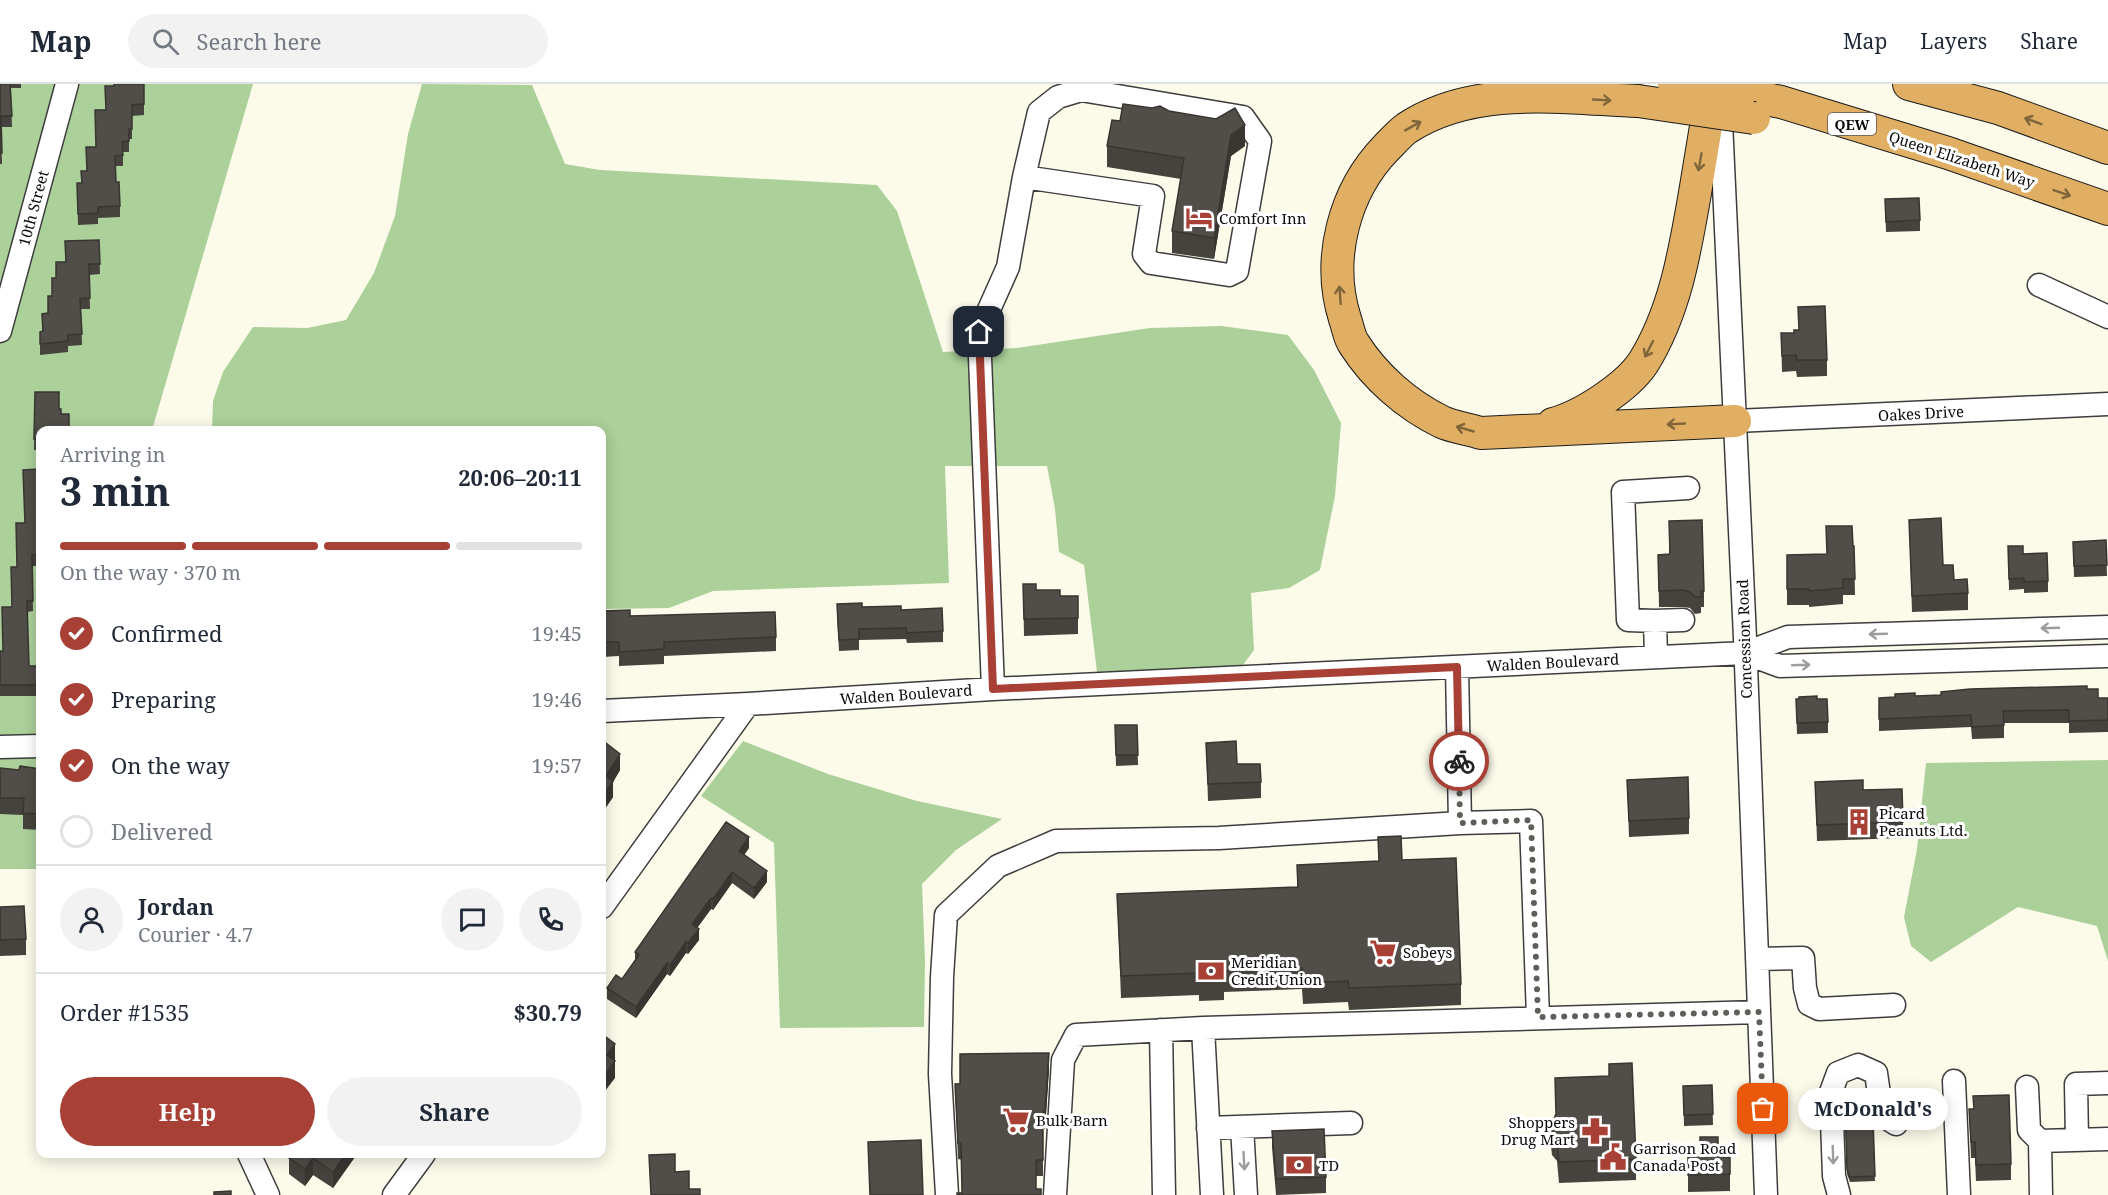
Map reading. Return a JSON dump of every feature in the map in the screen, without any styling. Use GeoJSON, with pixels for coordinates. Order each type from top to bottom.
{"type":"FeatureCollection","features":[{"type":"Feature","properties":{"kind":"highway","name":"Queen Elizabeth Way"},"geometry":{"type":"LineString","coordinates":[[1674,84],[1756,108],[1781,102],[1948,153],[2108,209]]}},
{"type":"Feature","properties":{"kind":"highway"},"geometry":{"type":"LineString","coordinates":[[1523,432],[1568,420],[1612,393],[1642,364],[1669,311],[1687,235],[1713,84]]}},
{"type":"Feature","properties":{"kind":"highway"},"geometry":{"type":"LineString","coordinates":[[1909,84],[1998,108]]}},
{"type":"Feature","properties":{"kind":"highway"},"geometry":{"type":"LineString","coordinates":[[1939,84],[2108,148]]}},
{"type":"Feature","properties":{"kind":"highway"},"geometry":{"type":"LineString","coordinates":[[1735,421],[1481,433],[1443,422],[1409,403],[1381,378],[1353,343],[1340,305],[1337,260],[1344,219],[1357,186],[1374,161],[1406,128],[1443,110],[1474,102],[1523,96],[1756,108]]}},
{"type":"Feature","properties":{"kind":"street","name":"10th Street"},"geometry":{"type":"LineString","coordinates":[[0,332],[67,84]]}},
{"type":"Feature","properties":{"kind":"street","name":"Concession Road"},"geometry":{"type":"LineString","coordinates":[[1719,84],[1745,652],[1766,1195]]}},
{"type":"Feature","properties":{"kind":"street"},"geometry":{"type":"LineString","coordinates":[[993,689],[979,332],[1008,267],[1024,177],[1039,112],[1058,97],[1081,90],[1242,117],[1260,141],[1237,271],[1229,275],[1151,263],[1144,254],[1153,196],[1024,177]]}},
{"type":"Feature","properties":{"kind":"street"},"geometry":{"type":"LineString","coordinates":[[1216,113],[1255,169]]}},
{"type":"Feature","properties":{"kind":"street"},"geometry":{"type":"LineString","coordinates":[[2039,285],[2108,317]]}},
{"type":"Feature","properties":{"kind":"street","name":"Oakes Drive"},"geometry":{"type":"LineString","coordinates":[[1735,421],[2108,404]]}},
{"type":"Feature","properties":{"kind":"street"},"geometry":{"type":"LineString","coordinates":[[1683,620],[1628,620],[1623,492],[1688,488]]}},
{"type":"Feature","properties":{"kind":"street"},"geometry":{"type":"LineString","coordinates":[[1655,621],[1656,657]]}},
{"type":"Feature","properties":{"kind":"street","name":"Walden Boulevard"},"geometry":{"type":"LineString","coordinates":[[606,711],[993,689],[1745,652],[1788,636],[2108,627]]}},
{"type":"Feature","properties":{"kind":"street"},"geometry":{"type":"LineString","coordinates":[[1937,632],[1939,661]]}},
{"type":"Feature","properties":{"kind":"street","name":"Walden Boulevard"},"geometry":{"type":"LineString","coordinates":[[1745,652],[1780,666],[2108,656]]}},
{"type":"Feature","properties":{"kind":"street"},"geometry":{"type":"LineString","coordinates":[[1457,667],[1460,823]]}},
{"type":"Feature","properties":{"kind":"street"},"geometry":{"type":"LineString","coordinates":[[606,901],[748,704]]}},
{"type":"Feature","properties":{"kind":"street"},"geometry":{"type":"LineString","coordinates":[[0,747],[36,746]]}},
{"type":"Feature","properties":{"kind":"street"},"geometry":{"type":"LineString","coordinates":[[947,1195],[940,1074],[946,915],[998,866],[1056,841],[1219,838],[1531,820],[1538,1017]]}},
{"type":"Feature","properties":{"kind":"street"},"geometry":{"type":"LineString","coordinates":[[1757,959],[1803,958],[1805,988],[1809,1004],[1819,1009],[1894,1005]]}},
{"type":"Feature","properties":{"kind":"street"},"geometry":{"type":"LineString","coordinates":[[1054,1195],[1063,1060],[1076,1035],[1203,1028],[1759,1012]]}},
{"type":"Feature","properties":{"kind":"street"},"geometry":{"type":"LineString","coordinates":[[1203,1028],[1212,1195]]}},
{"type":"Feature","properties":{"kind":"street"},"geometry":{"type":"LineString","coordinates":[[1161,1030],[1164,1195]]}},
{"type":"Feature","properties":{"kind":"street"},"geometry":{"type":"LineString","coordinates":[[1839,1195],[1834,1176],[1831,1092],[1838,1073],[1857,1065],[1876,1073],[1882,1115],[1896,1124]]}},
{"type":"Feature","properties":{"kind":"street"},"geometry":{"type":"LineString","coordinates":[[1954,1080],[1959,1195]]}},
{"type":"Feature","properties":{"kind":"street"},"geometry":{"type":"LineString","coordinates":[[2077,1140],[2076,1084],[2108,1083]]}},
{"type":"Feature","properties":{"kind":"street"},"geometry":{"type":"LineString","coordinates":[[2027,1087],[2029,1130],[2040,1141],[2041,1195]]}},
{"type":"Feature","properties":{"kind":"street"},"geometry":{"type":"LineString","coordinates":[[1208,1128],[1351,1123]]}},
{"type":"Feature","properties":{"kind":"street"},"geometry":{"type":"LineString","coordinates":[[1242,1127],[1246,1195]]}},
{"type":"Feature","properties":{"kind":"street"},"geometry":{"type":"LineString","coordinates":[[2040,1141],[2108,1139]]}},
{"type":"Feature","properties":{"kind":"street"},"geometry":{"type":"LineString","coordinates":[[251,1158],[268,1195]]}},
{"type":"Feature","properties":{"kind":"street"},"geometry":{"type":"LineString","coordinates":[[394,1195],[421,1158]]}},
{"type":"Feature","properties":{"kind":"green space"},"geometry":{"type":"Polygon","coordinates":[[[0,84],[253,84],[153,426],[36,426],[36,869],[0,869],[0,84]]]}},
{"type":"Feature","properties":{"kind":"green space"},"geometry":{"type":"Polygon","coordinates":[[[422,84],[532,85],[565,164],[600,170],[877,185],[897,211],[943,352],[1017,348],[1150,328],[1221,326],[1288,335],[1314,370],[1341,423],[1335,496],[1320,570],[1289,588],[1251,593],[1254,650],[1240,669],[1097,672],[1084,565],[1059,552],[1055,509],[1047,466],[945,466],[949,583],[713,591],[669,608],[606,609],[606,426],[212,426],[213,401],[223,372],[253,327],[307,328],[346,320],[374,273],[395,216],[408,134],[422,84]]]}},
{"type":"Feature","properties":{"kind":"green space"},"geometry":{"type":"Polygon","coordinates":[[[743,741],[828,774],[917,801],[1002,819],[956,850],[922,884],[925,960],[924,1027],[780,1028],[774,843],[701,796],[743,741]]]}},
{"type":"Feature","properties":{"kind":"green space"},"geometry":{"type":"Polygon","coordinates":[[[2108,760],[2108,961],[2097,926],[2018,907],[1931,962],[1911,946],[1904,917],[1917,849],[1926,763],[2108,760]]]}},
{"type":"Feature","properties":{"kind":"building"},"geometry":{"type":"Polygon","coordinates":[[[0,84],[10,84],[12,116],[1,116],[2,153],[0,153],[0,84]]]}},
{"type":"Feature","properties":{"kind":"building"},"geometry":{"type":"Polygon","coordinates":[[[114,84],[144,84],[144,104],[132,105],[132,129],[129,129],[129,141],[122,142],[123,155],[115,156],[120,206],[98,207],[98,213],[78,214],[77,183],[82,183],[81,171],[87,171],[86,147],[96,147],[95,110],[106,110],[105,86],[114,86],[114,84]]]}},
{"type":"Feature","properties":{"kind":"building","name":"Comfort Inn"},"geometry":{"type":"Polygon","coordinates":[[[1123,104],[1152,108],[1160,106],[1169,111],[1216,119],[1235,108],[1245,125],[1231,135],[1214,238],[1172,231],[1184,158],[1107,146],[1112,120],[1120,121],[1123,104]]]}},
{"type":"Feature","properties":{"kind":"building"},"geometry":{"type":"Polygon","coordinates":[[[1919,198],[1920,220],[1886,222],[1885,199],[1919,198]]]}},
{"type":"Feature","properties":{"kind":"building"},"geometry":{"type":"Polygon","coordinates":[[[99,240],[100,264],[89,264],[90,298],[80,299],[82,334],[68,335],[68,341],[40,344],[40,332],[43,331],[42,314],[48,313],[48,296],[52,296],[52,278],[56,278],[56,262],[66,262],[65,241],[99,240]]]}},
{"type":"Feature","properties":{"kind":"building"},"geometry":{"type":"Polygon","coordinates":[[[1825,306],[1827,360],[1797,360],[1796,355],[1782,356],[1781,333],[1794,333],[1794,330],[1799,330],[1798,307],[1825,306]]]}},
{"type":"Feature","properties":{"kind":"building"},"geometry":{"type":"Polygon","coordinates":[[[35,392],[59,392],[59,409],[61,409],[61,414],[69,414],[69,426],[36,426],[36,439],[34,439],[35,392]]]}},
{"type":"Feature","properties":{"kind":"building"},"geometry":{"type":"Polygon","coordinates":[[[36,469],[36,555],[32,555],[33,601],[27,601],[29,666],[36,666],[36,685],[0,685],[0,651],[3,651],[2,607],[12,607],[11,567],[17,567],[16,523],[25,523],[23,470],[36,469]]]}},
{"type":"Feature","properties":{"kind":"building"},"geometry":{"type":"Polygon","coordinates":[[[1941,518],[1943,565],[1953,565],[1954,580],[1967,579],[1968,593],[1912,596],[1909,520],[1941,518]]]}},
{"type":"Feature","properties":{"kind":"building"},"geometry":{"type":"Polygon","coordinates":[[[1702,520],[1704,591],[1701,591],[1701,597],[1695,597],[1683,590],[1659,591],[1658,555],[1670,554],[1669,521],[1702,520]]]}},
{"type":"Feature","properties":{"kind":"building"},"geometry":{"type":"Polygon","coordinates":[[[1826,526],[1852,526],[1855,579],[1843,579],[1843,588],[1809,591],[1809,589],[1787,589],[1787,555],[1827,554],[1826,526]]]}},
{"type":"Feature","properties":{"kind":"building"},"geometry":{"type":"Polygon","coordinates":[[[2106,540],[2107,565],[2074,566],[2073,542],[2106,540]]]}},
{"type":"Feature","properties":{"kind":"building"},"geometry":{"type":"Polygon","coordinates":[[[2008,546],[2023,546],[2023,554],[2047,553],[2048,581],[2024,582],[2024,578],[2009,579],[2008,546]]]}},
{"type":"Feature","properties":{"kind":"building"},"geometry":{"type":"Polygon","coordinates":[[[1023,584],[1036,584],[1036,590],[1060,590],[1060,596],[1078,596],[1078,618],[1024,619],[1023,584]]]}},
{"type":"Feature","properties":{"kind":"building"},"geometry":{"type":"Polygon","coordinates":[[[862,603],[862,607],[901,606],[901,610],[942,608],[943,631],[907,633],[906,628],[859,629],[859,639],[839,640],[837,604],[862,603]]]}},
{"type":"Feature","properties":{"kind":"building"},"geometry":{"type":"Polygon","coordinates":[[[630,610],[630,616],[775,612],[776,637],[664,642],[664,649],[619,652],[619,642],[606,642],[606,611],[630,610]]]}},
{"type":"Feature","properties":{"kind":"building"},"geometry":{"type":"Polygon","coordinates":[[[2087,686],[2087,689],[2098,689],[2098,698],[2108,698],[2108,720],[2069,721],[2069,710],[2003,711],[2004,725],[1972,727],[1971,715],[1879,719],[1879,698],[1895,697],[1895,694],[1941,695],[1941,692],[1970,689],[2087,686]]]}},
{"type":"Feature","properties":{"kind":"building"},"geometry":{"type":"Polygon","coordinates":[[[1817,696],[1817,699],[1827,699],[1828,722],[1797,723],[1796,699],[1817,696]]]}},
{"type":"Feature","properties":{"kind":"building"},"geometry":{"type":"Polygon","coordinates":[[[1115,725],[1137,725],[1138,755],[1116,755],[1115,725]]]}},
{"type":"Feature","properties":{"kind":"building"},"geometry":{"type":"Polygon","coordinates":[[[1236,741],[1237,764],[1260,764],[1261,782],[1208,784],[1206,743],[1236,741]]]}},
{"type":"Feature","properties":{"kind":"building"},"geometry":{"type":"Polygon","coordinates":[[[606,743],[620,754],[606,776],[606,743]]]}},
{"type":"Feature","properties":{"kind":"building"},"geometry":{"type":"Polygon","coordinates":[[[20,766],[36,768],[36,814],[23,813],[24,798],[0,798],[0,768],[19,770],[20,766]]]}},
{"type":"Feature","properties":{"kind":"building"},"geometry":{"type":"Polygon","coordinates":[[[606,776],[613,781],[606,791],[606,776]]]}},
{"type":"Feature","properties":{"kind":"building"},"geometry":{"type":"Polygon","coordinates":[[[1688,777],[1689,818],[1629,821],[1627,780],[1688,777]]]}},
{"type":"Feature","properties":{"kind":"building"},"geometry":{"type":"Polygon","coordinates":[[[1863,780],[1863,790],[1902,789],[1903,822],[1817,825],[1815,782],[1863,780]]]}},
{"type":"Feature","properties":{"kind":"building"},"geometry":{"type":"Polygon","coordinates":[[[726,822],[749,837],[739,851],[767,871],[754,888],[732,872],[692,924],[699,929],[688,943],[686,942],[670,965],[667,963],[636,1007],[607,988],[616,975],[622,979],[639,955],[635,952],[726,822]]]}},
{"type":"Feature","properties":{"kind":"building"},"geometry":{"type":"Polygon","coordinates":[[[1401,836],[1402,860],[1456,858],[1461,984],[1349,988],[1348,981],[1303,983],[1302,968],[1224,971],[1224,979],[1199,980],[1199,973],[1121,976],[1117,894],[1298,887],[1297,865],[1379,861],[1378,837],[1401,836]]]}},
{"type":"Feature","properties":{"kind":"building"},"geometry":{"type":"Polygon","coordinates":[[[24,906],[26,939],[0,940],[0,907],[24,906]]]}},
{"type":"Feature","properties":{"kind":"building"},"geometry":{"type":"Polygon","coordinates":[[[606,1037],[615,1044],[607,1055],[615,1061],[606,1073],[606,1037]]]}},
{"type":"Feature","properties":{"kind":"building"},"geometry":{"type":"Polygon","coordinates":[[[1049,1053],[1045,1112],[1043,1112],[1043,1160],[1036,1160],[1036,1189],[1041,1189],[1041,1195],[957,1195],[957,1193],[962,1193],[961,1143],[958,1143],[955,1084],[960,1084],[960,1054],[1049,1053]]]}},
{"type":"Feature","properties":{"kind":"building","name":"Shoppers Drug Mart"},"geometry":{"type":"Polygon","coordinates":[[[1632,1063],[1636,1159],[1559,1162],[1557,1140],[1552,1134],[1551,1125],[1556,1114],[1555,1078],[1609,1076],[1609,1064],[1632,1063]]]}},
{"type":"Feature","properties":{"kind":"building"},"geometry":{"type":"Polygon","coordinates":[[[1712,1085],[1713,1114],[1684,1115],[1683,1086],[1712,1085]]]}},
{"type":"Feature","properties":{"kind":"building"},"geometry":{"type":"Polygon","coordinates":[[[2009,1095],[2011,1164],[1976,1165],[1975,1142],[1971,1142],[1969,1109],[1974,1109],[1973,1096],[2009,1095]]]}},
{"type":"Feature","properties":{"kind":"building"},"geometry":{"type":"Polygon","coordinates":[[[1867,1102],[1873,1120],[1875,1176],[1850,1177],[1847,1169],[1845,1103],[1867,1102]]]}},
{"type":"Feature","properties":{"kind":"building","name":"TD"},"geometry":{"type":"Polygon","coordinates":[[[1324,1129],[1326,1177],[1276,1179],[1272,1131],[1324,1129]]]}},
{"type":"Feature","properties":{"kind":"building"},"geometry":{"type":"Polygon","coordinates":[[[1700,1137],[1718,1137],[1718,1148],[1722,1148],[1722,1157],[1730,1157],[1730,1174],[1688,1175],[1688,1152],[1700,1152],[1700,1137]]]}},
{"type":"Feature","properties":{"kind":"building"},"geometry":{"type":"Polygon","coordinates":[[[921,1140],[923,1195],[870,1195],[868,1142],[921,1140]]]}},
{"type":"Feature","properties":{"kind":"building"},"geometry":{"type":"Polygon","coordinates":[[[675,1154],[675,1172],[689,1171],[689,1189],[700,1189],[700,1195],[651,1195],[649,1155],[675,1154]]]}},
{"type":"Feature","properties":{"kind":"building"},"geometry":{"type":"Polygon","coordinates":[[[289,1158],[313,1158],[305,1169],[289,1158]]]}},
{"type":"Feature","properties":{"kind":"building"},"geometry":{"type":"Polygon","coordinates":[[[313,1158],[343,1158],[333,1172],[313,1158]]]}},
{"type":"Feature","properties":{"kind":"building"},"geometry":{"type":"Polygon","coordinates":[[[231,1191],[231,1195],[214,1195],[214,1192],[231,1191]]]}},
{"type":"Feature","properties":{"kind":"way so far"},"geometry":{"type":"LineString","coordinates":[[1459,761],[1460,823],[1531,820],[1538,1017],[1759,1012],[1763,1109]]}},
{"type":"Feature","properties":{"kind":"place","name":"Comfort Inn"},"geometry":{"type":"Point","coordinates":[1199,218]}},
{"type":"Feature","properties":{"kind":"place","name":"Picard Peanuts Ltd."},"geometry":{"type":"Point","coordinates":[1859,822]}},
{"type":"Feature","properties":{"kind":"place","name":"Sobeys"},"geometry":{"type":"Point","coordinates":[1383,952]}},
{"type":"Feature","properties":{"kind":"place","name":"Meridian Credit Union"},"geometry":{"type":"Point","coordinates":[1211,971]}},
{"type":"Feature","properties":{"kind":"place","name":"McDonald's"},"geometry":{"type":"Point","coordinates":[1763,1109]}},
{"type":"Feature","properties":{"kind":"place","name":"Bulk Barn"},"geometry":{"type":"Point","coordinates":[1016,1120]}},
{"type":"Feature","properties":{"kind":"place","name":"Shoppers Drug Mart"},"geometry":{"type":"Point","coordinates":[1595,1131]}},
{"type":"Feature","properties":{"kind":"place","name":"Garrison Road Canada Post"},"geometry":{"type":"Point","coordinates":[1613,1157]}},
{"type":"Feature","properties":{"kind":"place","name":"TD"},"geometry":{"type":"Point","coordinates":[1299,1165]}},
{"type":"Feature","properties":{"kind":"route"},"geometry":{"type":"LineString","coordinates":[[979,332],[993,689],[1457,667],[1459,761]]}}]}
